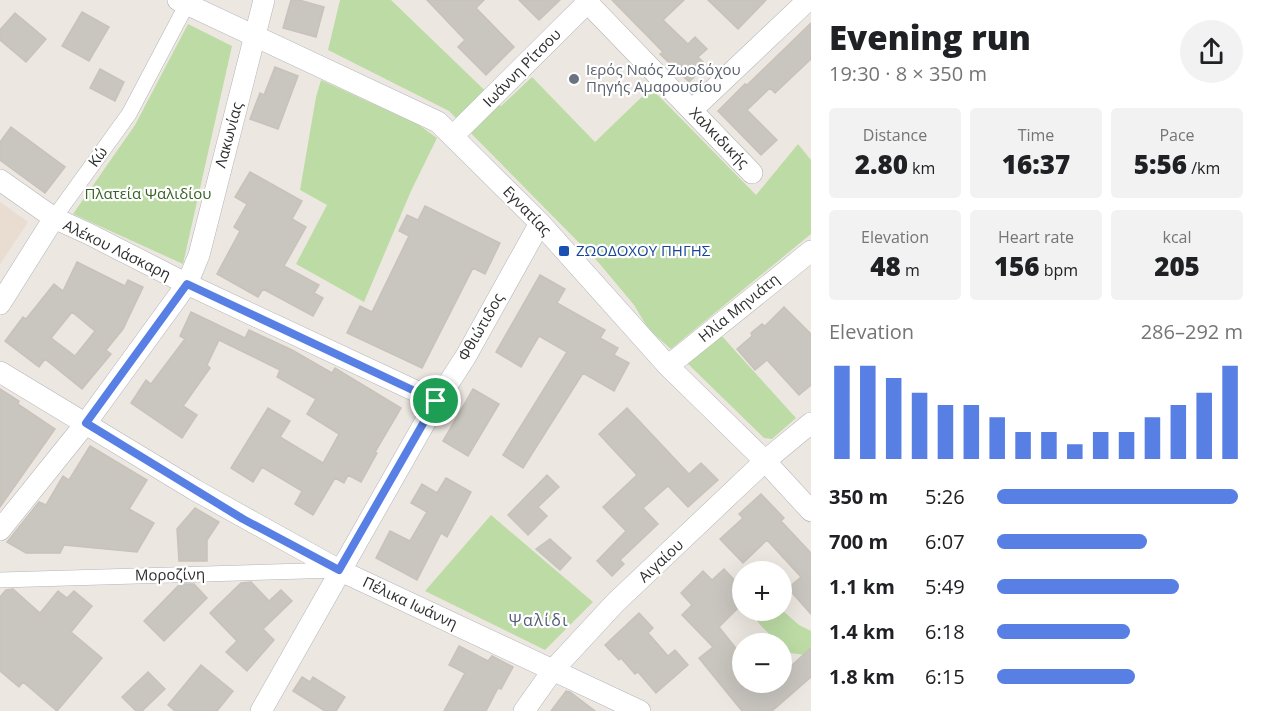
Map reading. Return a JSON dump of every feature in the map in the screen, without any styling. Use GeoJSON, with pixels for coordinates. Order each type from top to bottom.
{"type":"FeatureCollection","features":[{"type":"Feature","properties":{"kind":"street","name":"Λακωνίας"},"geometry":{"type":"LineString","coordinates":[[0,530],[86,423],[187,284],[199,255],[264,0]]}},
{"type":"Feature","properties":{"kind":"street"},"geometry":{"type":"LineString","coordinates":[[692,110],[808,0]]}},
{"type":"Feature","properties":{"kind":"street","name":"Χαλκιδικής"},"geometry":{"type":"LineString","coordinates":[[588,1],[752,173]]}},
{"type":"Feature","properties":{"kind":"street","name":"Ιωάννη Ρίτσου"},"geometry":{"type":"LineString","coordinates":[[453,136],[588,1]]}},
{"type":"Feature","properties":{"kind":"street","name":"Εγνατίας"},"geometry":{"type":"LineString","coordinates":[[183,2],[434,119],[540,223],[668,366],[811,511]]}},
{"type":"Feature","properties":{"kind":"street","name":"Κώ"},"geometry":{"type":"LineString","coordinates":[[0,304],[54,218],[129,114],[183,2]]}},
{"type":"Feature","properties":{"kind":"street","name":"Αλέκου Λάσκαρη"},"geometry":{"type":"LineString","coordinates":[[0,180],[54,218],[187,284],[436,401]]}},
{"type":"Feature","properties":{"kind":"street","name":"Φθιώτιδος"},"geometry":{"type":"LineString","coordinates":[[261,711],[339,570],[436,401],[466,356],[540,223]]}},
{"type":"Feature","properties":{"kind":"street","name":"Ηλία Μηνιάτη"},"geometry":{"type":"LineString","coordinates":[[668,366],[811,251]]}},
{"type":"Feature","properties":{"kind":"street","name":"Πέλικα Ιωάννη"},"geometry":{"type":"LineString","coordinates":[[0,372],[243,519],[339,570],[640,711]]}},
{"type":"Feature","properties":{"kind":"street","name":"Αιγαίου"},"geometry":{"type":"LineString","coordinates":[[524,711],[553,670],[615,603],[765,462],[811,423]]}},
{"type":"Feature","properties":{"kind":"street","name":"Μοροζίνη"},"geometry":{"type":"LineString","coordinates":[[0,580],[339,570]]}},
{"type":"Feature","properties":{"kind":"shaded area"},"geometry":{"type":"Polygon","coordinates":[[[0,202],[28,222],[0,264],[0,202]]]}},
{"type":"Feature","properties":{"kind":"green space"},"geometry":{"type":"Polygon","coordinates":[[[340,0],[391,0],[501,106],[532,77],[595,142],[651,88],[756,195],[798,144],[811,160],[811,234],[671,349],[649,330],[634,305],[599,263],[449,111],[328,50],[340,0]]]}},
{"type":"Feature","properties":{"kind":"green space","name":"Πλατεία Ψαλιδίου"},"geometry":{"type":"Polygon","coordinates":[[[188,24],[232,46],[183,264],[73,214],[135,125],[188,24]]]}},
{"type":"Feature","properties":{"kind":"green space"},"geometry":{"type":"Polygon","coordinates":[[[321,80],[419,125],[437,138],[411,191],[364,302],[296,264],[327,205],[300,190],[321,80]]]}},
{"type":"Feature","properties":{"kind":"green space"},"geometry":{"type":"Polygon","coordinates":[[[720,334],[796,418],[772,439],[764,438],[686,362],[720,334]]]}},
{"type":"Feature","properties":{"kind":"green space"},"geometry":{"type":"Polygon","coordinates":[[[491,515],[593,602],[545,650],[425,591],[491,515]]]}},
{"type":"Feature","properties":{"kind":"green space"},"geometry":{"type":"Polygon","coordinates":[[[792,619],[811,631],[811,656],[792,653],[792,633],[768,633],[758,621],[792,621],[792,619]]]}},
{"type":"Feature","properties":{"kind":"building"},"geometry":{"type":"Polygon","coordinates":[[[291,0],[324,7],[316,37],[283,28],[291,0]]]}},
{"type":"Feature","properties":{"kind":"building"},"geometry":{"type":"Polygon","coordinates":[[[427,0],[484,0],[476,8],[514,47],[486,75],[458,47],[465,40],[427,0]]]}},
{"type":"Feature","properties":{"kind":"building"},"geometry":{"type":"Polygon","coordinates":[[[519,0],[560,0],[539,20],[519,0]]]}},
{"type":"Feature","properties":{"kind":"building"},"geometry":{"type":"Polygon","coordinates":[[[612,0],[684,0],[663,20],[688,44],[695,37],[707,49],[698,57],[706,65],[689,82],[660,54],[663,52],[612,0]]]}},
{"type":"Feature","properties":{"kind":"building"},"geometry":{"type":"Polygon","coordinates":[[[708,0],[766,0],[738,29],[708,0]]]}},
{"type":"Feature","properties":{"kind":"building"},"geometry":{"type":"Polygon","coordinates":[[[82,12],[109,27],[89,61],[62,46],[82,12]]]}},
{"type":"Feature","properties":{"kind":"building"},"geometry":{"type":"Polygon","coordinates":[[[15,13],[46,39],[26,62],[0,40],[0,30],[15,13]]]}},
{"type":"Feature","properties":{"kind":"building"},"geometry":{"type":"Polygon","coordinates":[[[811,23],[811,59],[775,93],[770,88],[747,110],[777,140],[761,155],[718,111],[811,23]]]}},
{"type":"Feature","properties":{"kind":"building"},"geometry":{"type":"Polygon","coordinates":[[[275,67],[298,76],[278,129],[250,119],[260,93],[264,95],[275,67]]]}},
{"type":"Feature","properties":{"kind":"building"},"geometry":{"type":"Polygon","coordinates":[[[100,69],[124,82],[115,101],[90,88],[100,69]]]}},
{"type":"Feature","properties":{"kind":"building"},"geometry":{"type":"Polygon","coordinates":[[[11,127],[65,167],[45,193],[0,160],[0,142],[11,127]]]}},
{"type":"Feature","properties":{"kind":"building"},"geometry":{"type":"Polygon","coordinates":[[[250,172],[302,201],[292,219],[306,227],[284,266],[319,285],[314,293],[323,298],[313,316],[263,289],[258,297],[217,274],[240,231],[234,227],[247,204],[235,197],[250,172]]]}},
{"type":"Feature","properties":{"kind":"building"},"geometry":{"type":"Polygon","coordinates":[[[425,206],[500,243],[485,274],[473,268],[422,368],[347,333],[360,306],[372,312],[409,236],[399,231],[407,215],[418,220],[425,206]]]}},
{"type":"Feature","properties":{"kind":"building"},"geometry":{"type":"Polygon","coordinates":[[[77,262],[125,286],[128,280],[143,287],[123,329],[106,350],[111,354],[82,389],[45,359],[39,367],[5,341],[23,317],[26,319],[54,284],[63,291],[77,262]],[[72,312],[51,338],[75,356],[95,331],[72,312]]]}},
{"type":"Feature","properties":{"kind":"building"},"geometry":{"type":"Polygon","coordinates":[[[540,275],[565,289],[557,303],[605,330],[600,338],[618,348],[614,355],[629,363],[614,391],[583,373],[523,468],[503,455],[567,352],[539,336],[521,367],[496,352],[540,275]]]}},
{"type":"Feature","properties":{"kind":"building"},"geometry":{"type":"Polygon","coordinates":[[[784,307],[811,334],[811,385],[799,395],[767,360],[755,370],[737,349],[752,336],[751,333],[762,324],[765,326],[784,307]]]}},
{"type":"Feature","properties":{"kind":"building"},"geometry":{"type":"Polygon","coordinates":[[[191,312],[245,338],[249,330],[292,350],[332,373],[335,368],[401,408],[375,452],[377,453],[361,482],[348,475],[344,483],[335,478],[313,515],[295,504],[302,491],[262,467],[253,482],[231,468],[268,408],[290,421],[280,437],[323,463],[339,434],[307,414],[316,399],[277,377],[280,370],[219,340],[207,365],[210,368],[183,406],[197,415],[182,438],[131,403],[146,380],[151,384],[185,339],[180,336],[191,312]]]}},
{"type":"Feature","properties":{"kind":"building"},"geometry":{"type":"Polygon","coordinates":[[[0,389],[55,429],[0,507],[0,389]]]}},
{"type":"Feature","properties":{"kind":"building"},"geometry":{"type":"Polygon","coordinates":[[[473,389],[499,404],[468,456],[443,441],[473,389]]]}},
{"type":"Feature","properties":{"kind":"building"},"geometry":{"type":"Polygon","coordinates":[[[627,408],[689,474],[701,463],[718,480],[688,507],[668,486],[643,508],[658,524],[620,560],[624,564],[612,576],[597,561],[626,531],[603,507],[637,475],[599,434],[627,408]]]}},
{"type":"Feature","properties":{"kind":"building"},"geometry":{"type":"Polygon","coordinates":[[[90,446],[147,480],[129,509],[154,523],[137,552],[64,545],[60,553],[26,553],[7,542],[39,502],[46,505],[63,476],[69,480],[90,446]]]}},
{"type":"Feature","properties":{"kind":"building"},"geometry":{"type":"Polygon","coordinates":[[[547,475],[559,487],[538,507],[547,516],[528,535],[508,515],[547,475]]]}},
{"type":"Feature","properties":{"kind":"building"},"geometry":{"type":"Polygon","coordinates":[[[446,478],[471,492],[447,537],[441,533],[417,580],[376,558],[390,531],[410,541],[427,512],[411,503],[422,484],[437,493],[446,478]]]}},
{"type":"Feature","properties":{"kind":"building"},"geometry":{"type":"Polygon","coordinates":[[[761,494],[784,518],[781,521],[811,553],[811,614],[792,593],[792,585],[801,577],[792,567],[792,561],[786,561],[767,540],[745,561],[741,561],[720,539],[743,518],[739,514],[761,494]]]}},
{"type":"Feature","properties":{"kind":"building"},"geometry":{"type":"Polygon","coordinates":[[[195,508],[219,522],[207,540],[207,561],[179,561],[177,529],[195,508]]]}},
{"type":"Feature","properties":{"kind":"building"},"geometry":{"type":"Polygon","coordinates":[[[550,539],[571,558],[560,570],[536,549],[550,539]]]}},
{"type":"Feature","properties":{"kind":"building"},"geometry":{"type":"Polygon","coordinates":[[[724,569],[732,577],[732,614],[719,627],[732,643],[732,693],[792,693],[792,665],[811,648],[811,677],[772,711],[742,711],[699,658],[713,647],[682,615],[692,605],[681,593],[703,571],[712,580],[724,569]]]}},
{"type":"Feature","properties":{"kind":"building"},"geometry":{"type":"Polygon","coordinates":[[[251,582],[269,601],[281,590],[292,601],[263,629],[274,640],[247,671],[226,652],[237,641],[210,613],[241,583],[251,582]]]}},
{"type":"Feature","properties":{"kind":"building"},"geometry":{"type":"Polygon","coordinates":[[[180,584],[194,584],[207,598],[164,641],[144,621],[180,584]]]}},
{"type":"Feature","properties":{"kind":"building"},"geometry":{"type":"Polygon","coordinates":[[[13,589],[40,613],[58,591],[67,598],[74,591],[92,606],[71,632],[102,658],[57,711],[23,682],[19,687],[0,671],[0,597],[6,590],[13,589]]]}},
{"type":"Feature","properties":{"kind":"building"},"geometry":{"type":"Polygon","coordinates":[[[639,613],[653,628],[648,633],[668,656],[675,650],[688,665],[656,693],[638,672],[635,674],[605,645],[639,613]]]}},
{"type":"Feature","properties":{"kind":"building"},"geometry":{"type":"Polygon","coordinates":[[[459,646],[488,661],[492,656],[513,667],[501,689],[498,688],[486,711],[444,711],[465,673],[449,665],[459,646]]]}},
{"type":"Feature","properties":{"kind":"building"},"geometry":{"type":"Polygon","coordinates":[[[201,665],[233,691],[217,711],[175,711],[168,705],[201,665]]]}},
{"type":"Feature","properties":{"kind":"building"},"geometry":{"type":"Polygon","coordinates":[[[148,672],[165,689],[142,711],[136,711],[122,697],[148,672]]]}},
{"type":"Feature","properties":{"kind":"building"},"geometry":{"type":"Polygon","coordinates":[[[302,677],[310,682],[313,677],[345,697],[336,711],[325,711],[293,691],[302,677]]]}},
{"type":"Feature","properties":{"kind":"building"},"geometry":{"type":"Polygon","coordinates":[[[566,691],[570,692],[595,711],[551,711],[566,691]]]}},
{"type":"Feature","properties":{"kind":"place","name":"Ιερός Ναός Ζωοδόχου Πηγής Αμαρουσίου"},"geometry":{"type":"Point","coordinates":[574,79]}},
{"type":"Feature","properties":{"kind":"place","name":"ΖΩΟΔΟΧΟΥ ΠΗΓΗΣ"},"geometry":{"type":"Point","coordinates":[564,251]}},
{"type":"Feature","properties":{"kind":"district","name":"Ψαλίδι"},"geometry":{"type":"Point","coordinates":[539,620]}},
{"type":"Feature","properties":{"kind":"route"},"geometry":{"type":"LineString","coordinates":[[187,284],[436,401],[339,570],[243,519],[86,423],[187,284]]}}]}
